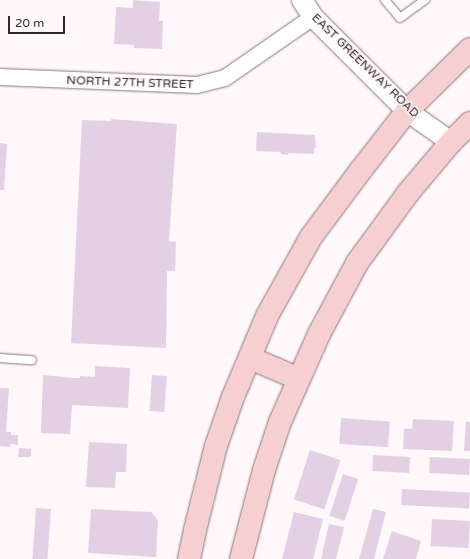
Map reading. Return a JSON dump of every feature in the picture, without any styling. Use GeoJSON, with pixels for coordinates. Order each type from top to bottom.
{"type":"FeatureCollection","features":[{"type":"Feature","properties":{"kind":"main road"},"geometry":{"type":"LineString","coordinates":[[189,559],[216,446],[233,397],[268,316],[312,237],[361,170],[408,111],[470,49]]}},
{"type":"Feature","properties":{"kind":"main road"},"geometry":{"type":"LineString","coordinates":[[241,559],[264,470],[280,422],[318,334],[357,263],[408,193],[451,142],[470,123]]}},
{"type":"Feature","properties":{"kind":"main road"},"geometry":{"type":"LineString","coordinates":[[250,358],[299,379]]}},
{"type":"Feature","properties":{"kind":"street","name":"EAST GREENWAY ROAD"},"geometry":{"type":"LineString","coordinates":[[302,0],[313,17],[408,111],[451,142]]}},
{"type":"Feature","properties":{"kind":"street","name":"NORTH 27TH STREET"},"geometry":{"type":"LineString","coordinates":[[0,77],[197,85],[225,78],[313,17]]}},
{"type":"Feature","properties":{"kind":"lane"},"geometry":{"type":"LineString","coordinates":[[385,0],[400,18],[425,0]]}},
{"type":"Feature","properties":{"kind":"lane"},"geometry":{"type":"LineString","coordinates":[[0,358],[32,360]]}},
{"type":"Feature","properties":{"kind":"building"},"geometry":{"type":"Polygon","coordinates":[[[133,0],[160,2],[159,21],[163,21],[162,49],[134,48],[134,45],[114,44],[116,7],[133,8],[133,0]]]}},
{"type":"Feature","properties":{"kind":"building"},"geometry":{"type":"Polygon","coordinates":[[[111,119],[177,124],[169,241],[176,242],[175,271],[167,271],[166,348],[71,343],[82,120],[111,121],[111,119]]]}},
{"type":"Feature","properties":{"kind":"building"},"geometry":{"type":"Polygon","coordinates":[[[257,132],[315,135],[316,148],[314,148],[314,154],[288,153],[288,155],[281,154],[281,152],[256,151],[257,132]]]}},
{"type":"Feature","properties":{"kind":"building"},"geometry":{"type":"Polygon","coordinates":[[[0,143],[7,144],[4,190],[0,190],[0,143]]]}},
{"type":"Feature","properties":{"kind":"building"},"geometry":{"type":"Polygon","coordinates":[[[95,366],[130,368],[128,408],[72,405],[70,434],[41,433],[43,375],[73,378],[80,378],[80,376],[95,377],[95,366]]]}},
{"type":"Feature","properties":{"kind":"building"},"geometry":{"type":"Polygon","coordinates":[[[152,375],[167,376],[164,412],[149,411],[152,375]]]}},
{"type":"Feature","properties":{"kind":"building"},"geometry":{"type":"Polygon","coordinates":[[[0,388],[9,388],[6,432],[11,432],[11,435],[18,435],[18,445],[11,444],[10,447],[0,446],[0,388]]]}},
{"type":"Feature","properties":{"kind":"building"},"geometry":{"type":"Polygon","coordinates":[[[341,418],[390,421],[388,447],[339,444],[341,418]]]}},
{"type":"Feature","properties":{"kind":"building"},"geometry":{"type":"Polygon","coordinates":[[[413,419],[454,421],[452,451],[403,449],[404,429],[412,429],[413,419]]]}},
{"type":"Feature","properties":{"kind":"building"},"geometry":{"type":"Polygon","coordinates":[[[466,422],[470,422],[470,451],[464,451],[466,422]]]}},
{"type":"Feature","properties":{"kind":"building"},"geometry":{"type":"Polygon","coordinates":[[[89,442],[127,444],[126,472],[116,472],[115,488],[86,487],[89,442]]]}},
{"type":"Feature","properties":{"kind":"building"},"geometry":{"type":"Polygon","coordinates":[[[19,448],[31,449],[31,457],[18,457],[19,448]]]}},
{"type":"Feature","properties":{"kind":"building"},"geometry":{"type":"Polygon","coordinates":[[[310,450],[340,460],[324,509],[294,499],[310,450]]]}},
{"type":"Feature","properties":{"kind":"building"},"geometry":{"type":"Polygon","coordinates":[[[373,455],[410,457],[409,473],[372,471],[373,455]]]}},
{"type":"Feature","properties":{"kind":"building"},"geometry":{"type":"Polygon","coordinates":[[[430,457],[470,459],[469,475],[429,473],[430,457]]]}},
{"type":"Feature","properties":{"kind":"building"},"geometry":{"type":"Polygon","coordinates":[[[343,474],[358,479],[345,521],[329,516],[343,474]]]}},
{"type":"Feature","properties":{"kind":"building"},"geometry":{"type":"Polygon","coordinates":[[[402,489],[470,493],[469,509],[401,505],[402,489]]]}},
{"type":"Feature","properties":{"kind":"building"},"geometry":{"type":"Polygon","coordinates":[[[36,508],[51,509],[47,559],[32,559],[36,508]]]}},
{"type":"Feature","properties":{"kind":"building"},"geometry":{"type":"Polygon","coordinates":[[[91,509],[151,512],[158,520],[156,557],[88,553],[91,509]]]}},
{"type":"Feature","properties":{"kind":"building"},"geometry":{"type":"Polygon","coordinates":[[[373,509],[386,512],[374,559],[359,559],[373,509]]]}},
{"type":"Feature","properties":{"kind":"building"},"geometry":{"type":"Polygon","coordinates":[[[294,512],[323,519],[313,559],[282,559],[294,512]]]}},
{"type":"Feature","properties":{"kind":"building"},"geometry":{"type":"Polygon","coordinates":[[[432,519],[470,521],[469,548],[431,546],[432,519]]]}},
{"type":"Feature","properties":{"kind":"building"},"geometry":{"type":"Polygon","coordinates":[[[329,524],[344,527],[336,559],[321,559],[329,524]]]}},
{"type":"Feature","properties":{"kind":"building"},"geometry":{"type":"Polygon","coordinates":[[[392,531],[421,541],[416,559],[383,559],[392,531]]]}}]}
